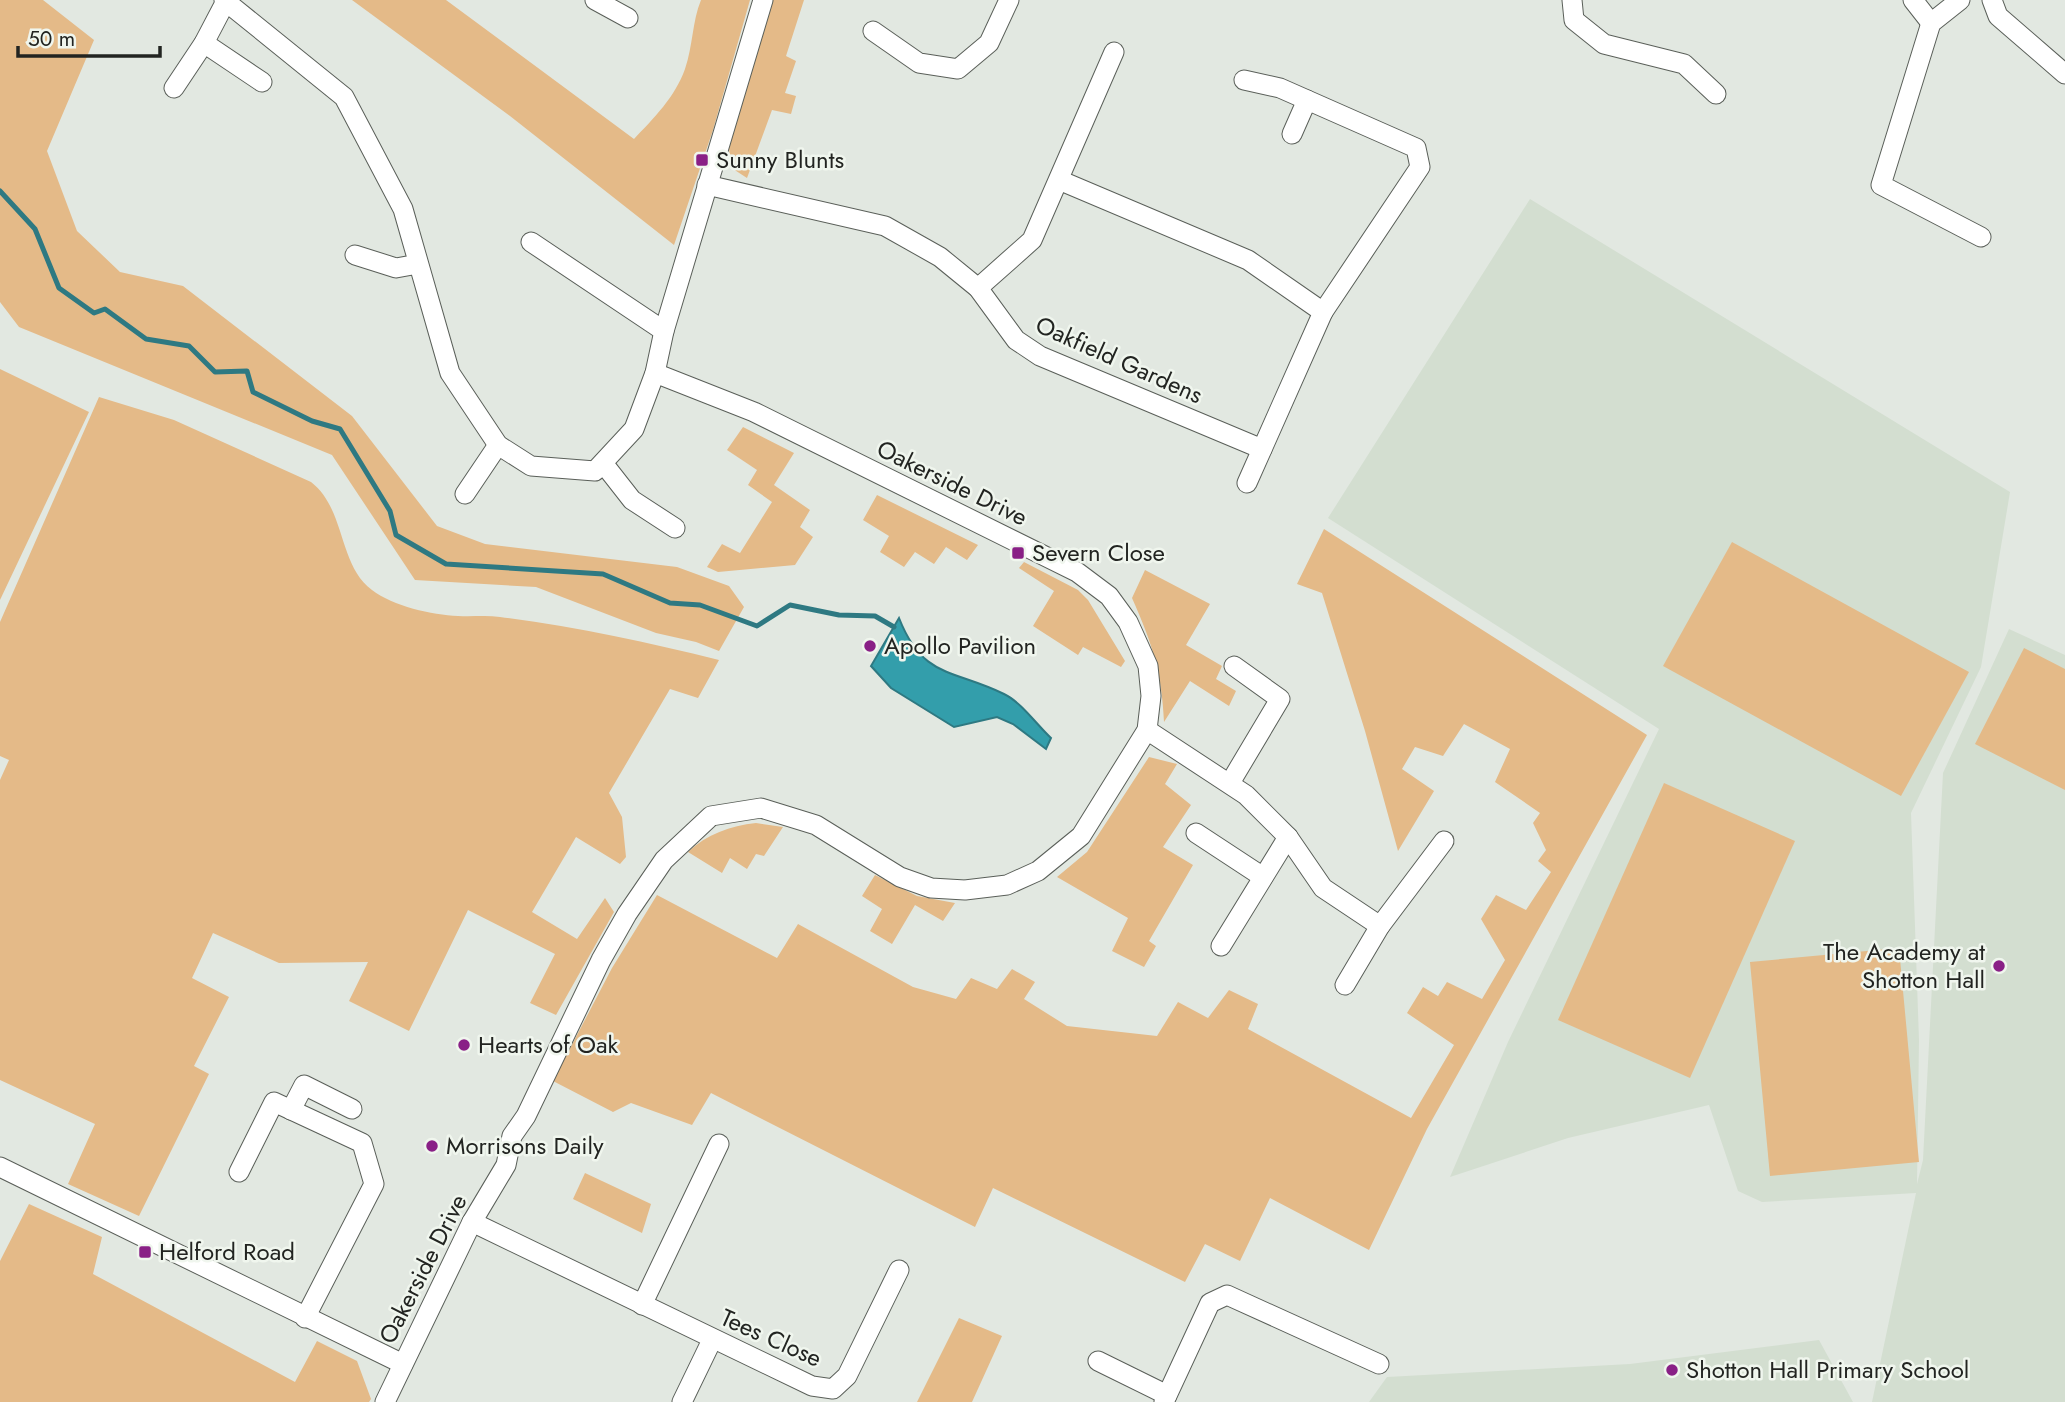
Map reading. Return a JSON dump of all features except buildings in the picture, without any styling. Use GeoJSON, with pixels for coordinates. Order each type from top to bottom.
{"type":"FeatureCollection","features":[{"type":"Feature","properties":{"kind":"street"},"geometry":{"type":"LineString","coordinates":[[595,0],[628,18]]}},
{"type":"Feature","properties":{"kind":"street"},"geometry":{"type":"LineString","coordinates":[[174,88],[204,43],[225,1],[344,97],[403,209],[450,373],[498,445],[531,466],[595,471],[634,429],[655,373],[664,331],[763,0]]}},
{"type":"Feature","properties":{"kind":"street"},"geometry":{"type":"LineString","coordinates":[[873,31],[919,63],[958,69],[989,43],[1009,0]]}},
{"type":"Feature","properties":{"kind":"street"},"geometry":{"type":"LineString","coordinates":[[1572,0],[1574,20],[1604,44],[1684,64],[1716,94]]}},
{"type":"Feature","properties":{"kind":"street"},"geometry":{"type":"LineString","coordinates":[[1913,0],[1931,23]]}},
{"type":"Feature","properties":{"kind":"street"},"geometry":{"type":"LineString","coordinates":[[1960,0],[1931,23],[1881,185],[1981,237]]}},
{"type":"Feature","properties":{"kind":"street"},"geometry":{"type":"LineString","coordinates":[[1992,0],[1998,16],[2065,74]]}},
{"type":"Feature","properties":{"kind":"street"},"geometry":{"type":"LineString","coordinates":[[204,43],[262,82]]}},
{"type":"Feature","properties":{"kind":"street"},"geometry":{"type":"LineString","coordinates":[[978,288],[1032,240],[1114,51]]}},
{"type":"Feature","properties":{"kind":"street"},"geometry":{"type":"LineString","coordinates":[[1244,80],[1280,88],[1416,148],[1420,167],[1323,312],[1247,483]]}},
{"type":"Feature","properties":{"kind":"street"},"geometry":{"type":"LineString","coordinates":[[1292,134],[1307,100]]}},
{"type":"Feature","properties":{"kind":"street"},"geometry":{"type":"LineString","coordinates":[[1059,180],[1248,260],[1323,312]]}},
{"type":"Feature","properties":{"kind":"street","name":"Oakfield Gardens"},"geometry":{"type":"LineString","coordinates":[[707,185],[885,226],[940,257],[978,288],[1016,340],[1040,356],[1262,449]]}},
{"type":"Feature","properties":{"kind":"street"},"geometry":{"type":"LineString","coordinates":[[531,242],[664,331]]}},
{"type":"Feature","properties":{"kind":"street"},"geometry":{"type":"LineString","coordinates":[[355,256],[396,268],[418,264]]}},
{"type":"Feature","properties":{"kind":"street","name":"Oakerside Drive"},"geometry":{"type":"LineString","coordinates":[[385,1402],[472,1222],[506,1165],[512,1136],[526,1116],[533,1091],[601,960],[664,860],[712,817],[761,808],[816,825],[901,877],[931,888],[965,890],[1007,885],[1028,876],[1081,836],[1147,730],[1151,696],[1148,666],[1128,622],[1109,596],[1077,572],[754,412],[655,373]]}},
{"type":"Feature","properties":{"kind":"street"},"geometry":{"type":"LineString","coordinates":[[465,494],[498,445]]}},
{"type":"Feature","properties":{"kind":"street"},"geometry":{"type":"LineString","coordinates":[[603,463],[632,500],[675,528]]}},
{"type":"Feature","properties":{"kind":"street"},"geometry":{"type":"LineString","coordinates":[[1230,783],[1280,699],[1234,667]]}},
{"type":"Feature","properties":{"kind":"street"},"geometry":{"type":"LineString","coordinates":[[1147,730],[1230,783],[1288,837],[1323,888],[1380,926]]}},
{"type":"Feature","properties":{"kind":"street"},"geometry":{"type":"LineString","coordinates":[[1196,833],[1263,877]]}},
{"type":"Feature","properties":{"kind":"street"},"geometry":{"type":"LineString","coordinates":[[1220,946],[1288,837]]}},
{"type":"Feature","properties":{"kind":"street"},"geometry":{"type":"LineString","coordinates":[[1345,985],[1380,926],[1444,841]]}},
{"type":"Feature","properties":{"kind":"street"},"geometry":{"type":"LineString","coordinates":[[239,1172],[283,1106],[304,1085],[352,1109]]}},
{"type":"Feature","properties":{"kind":"street"},"geometry":{"type":"LineString","coordinates":[[283,1106],[362,1143],[374,1184],[305,1318]]}},
{"type":"Feature","properties":{"kind":"street"},"geometry":{"type":"LineString","coordinates":[[642,1306],[719,1144]]}},
{"type":"Feature","properties":{"kind":"street"},"geometry":{"type":"LineString","coordinates":[[0,1167],[403,1364]]}},
{"type":"Feature","properties":{"kind":"street","name":"Tees Close"},"geometry":{"type":"LineString","coordinates":[[472,1222],[812,1387],[833,1389],[847,1376],[899,1270]]}},
{"type":"Feature","properties":{"kind":"street"},"geometry":{"type":"LineString","coordinates":[[1098,1361],[1165,1399],[1210,1303],[1227,1295],[1379,1364]]}},
{"type":"Feature","properties":{"kind":"street"},"geometry":{"type":"LineString","coordinates":[[682,1402],[712,1340]]}},
{"type":"Feature","properties":{"kind":"shaded area"},"geometry":{"type":"Polygon","coordinates":[[[0,0],[43,0],[94,40],[47,151],[77,231],[120,272],[183,286],[352,416],[437,526],[485,544],[677,567],[729,586],[744,607],[719,651],[696,642],[656,633],[536,587],[415,580],[332,455],[19,327],[0,302],[0,0]]]}},
{"type":"Feature","properties":{"kind":"shaded area"},"geometry":{"type":"Polygon","coordinates":[[[352,0],[446,0],[634,139],[663,107],[681,79],[688,60],[701,0],[750,0],[713,130],[674,245],[510,116],[352,0]]]}},
{"type":"Feature","properties":{"kind":"shaded area"},"geometry":{"type":"Polygon","coordinates":[[[772,0],[804,0],[786,56],[796,61],[785,93],[796,96],[791,114],[772,110],[747,178],[730,167],[729,146],[772,0]]]}},
{"type":"Feature","properties":{"kind":"shaded area"},"geometry":{"type":"Polygon","coordinates":[[[1530,199],[2010,492],[1981,667],[1911,813],[1919,1040],[1917,1184],[1923,1160],[1943,773],[2009,629],[2065,655],[2065,1402],[1872,1402],[1916,1193],[1762,1202],[1738,1191],[1709,1105],[1568,1138],[1450,1177],[1508,1042],[1659,729],[1328,518],[1530,199]]]}},
{"type":"Feature","properties":{"kind":"shaded area"},"geometry":{"type":"Polygon","coordinates":[[[0,369],[89,412],[0,600],[0,369]]]}},
{"type":"Feature","properties":{"kind":"shaded area"},"geometry":{"type":"Polygon","coordinates":[[[99,397],[174,420],[311,482],[331,507],[347,552],[361,579],[372,590],[391,601],[437,614],[500,617],[582,630],[719,660],[698,698],[670,689],[609,793],[622,817],[626,857],[620,864],[576,837],[532,912],[577,939],[605,898],[614,912],[556,1015],[530,1003],[555,954],[468,910],[409,1031],[349,1001],[368,962],[279,963],[213,933],[192,978],[229,997],[194,1066],[209,1074],[139,1216],[68,1184],[95,1124],[0,1080],[0,780],[9,760],[0,756],[0,622],[99,397]]]}},
{"type":"Feature","properties":{"kind":"shaded area"},"geometry":{"type":"Polygon","coordinates":[[[743,427],[794,453],[774,485],[810,510],[800,527],[813,537],[795,565],[718,572],[707,567],[722,544],[740,553],[772,502],[748,485],[757,470],[727,450],[743,427]]]}},
{"type":"Feature","properties":{"kind":"shaded area"},"geometry":{"type":"Polygon","coordinates":[[[877,495],[978,545],[967,560],[946,547],[934,564],[915,552],[904,567],[880,552],[889,536],[863,520],[877,495]]]}},
{"type":"Feature","properties":{"kind":"shaded area"},"geometry":{"type":"Polygon","coordinates":[[[1324,529],[1647,735],[1427,1129],[1369,1250],[1270,1198],[1240,1261],[1205,1244],[1185,1282],[993,1188],[975,1227],[711,1093],[692,1125],[631,1103],[613,1112],[553,1081],[612,968],[657,895],[777,958],[798,924],[913,987],[956,999],[971,978],[997,989],[1012,969],[1035,982],[1024,999],[1067,1026],[1157,1036],[1178,1002],[1208,1018],[1229,990],[1258,1004],[1248,1029],[1411,1118],[1454,1045],[1407,1013],[1423,987],[1438,996],[1447,982],[1482,999],[1505,960],[1481,919],[1496,895],[1526,910],[1551,872],[1538,861],[1546,850],[1533,823],[1540,813],[1495,782],[1510,749],[1464,724],[1443,756],[1415,747],[1402,769],[1434,791],[1398,851],[1365,731],[1322,593],[1297,584],[1324,529]]]}},
{"type":"Feature","properties":{"kind":"shaded area"},"geometry":{"type":"Polygon","coordinates":[[[1732,542],[1969,672],[1901,796],[1663,666],[1732,542]]]}},
{"type":"Feature","properties":{"kind":"shaded area"},"geometry":{"type":"Polygon","coordinates":[[[1024,562],[1078,590],[1088,600],[1125,661],[1121,667],[1083,647],[1078,655],[1033,626],[1054,591],[1019,568],[1024,562]]]}},
{"type":"Feature","properties":{"kind":"shaded area"},"geometry":{"type":"Polygon","coordinates":[[[1145,570],[1210,604],[1186,645],[1222,666],[1216,679],[1236,691],[1229,706],[1190,681],[1164,722],[1155,658],[1132,598],[1145,570]]]}},
{"type":"Feature","properties":{"kind":"shaded area"},"geometry":{"type":"Polygon","coordinates":[[[2024,648],[2065,669],[2065,790],[1975,744],[2024,648]]]}},
{"type":"Feature","properties":{"kind":"shaded area"},"geometry":{"type":"Polygon","coordinates":[[[1149,757],[1177,764],[1165,784],[1191,805],[1163,847],[1193,865],[1149,941],[1156,946],[1144,967],[1112,951],[1128,918],[1057,877],[1087,852],[1149,757]]]}},
{"type":"Feature","properties":{"kind":"shaded area"},"geometry":{"type":"Polygon","coordinates":[[[1664,783],[1795,841],[1690,1078],[1558,1020],[1664,783]]]}},
{"type":"Feature","properties":{"kind":"shaded area"},"geometry":{"type":"Polygon","coordinates":[[[756,823],[783,827],[764,856],[756,854],[747,869],[730,858],[722,873],[688,852],[719,832],[756,823]]]}},
{"type":"Feature","properties":{"kind":"shaded area"},"geometry":{"type":"Polygon","coordinates":[[[875,875],[917,896],[955,903],[943,921],[915,905],[892,944],[870,931],[882,909],[862,896],[875,875]]]}},
{"type":"Feature","properties":{"kind":"shaded area"},"geometry":{"type":"Polygon","coordinates":[[[1899,948],[1919,1162],[1770,1176],[1750,962],[1899,948]]]}},
{"type":"Feature","properties":{"kind":"shaded area"},"geometry":{"type":"Polygon","coordinates":[[[585,1173],[651,1204],[642,1233],[573,1199],[585,1173]]]}},
{"type":"Feature","properties":{"kind":"shaded area"},"geometry":{"type":"Polygon","coordinates":[[[29,1204],[102,1237],[93,1274],[295,1382],[317,1341],[357,1361],[371,1399],[369,1402],[0,1402],[0,1261],[29,1204]]]}},
{"type":"Feature","properties":{"kind":"shaded area"},"geometry":{"type":"Polygon","coordinates":[[[959,1318],[1002,1336],[972,1402],[917,1402],[959,1318]]]}},
{"type":"Feature","properties":{"kind":"shaded area","name":"Shotton Hall Primary School"},"geometry":{"type":"Polygon","coordinates":[[[1819,1340],[1853,1402],[1369,1402],[1387,1377],[1630,1364],[1819,1340]]]}},
{"type":"Feature","properties":{"kind":"water"},"geometry":{"type":"Polygon","coordinates":[[[899,618],[908,638],[929,662],[941,670],[986,686],[1017,702],[1051,738],[1046,749],[1013,724],[997,717],[954,727],[891,688],[871,666],[899,618]]]}},
{"type":"Feature","properties":{"kind":"waterway"},"geometry":{"type":"LineString","coordinates":[[0,191],[35,229],[59,288],[94,313],[105,309],[146,339],[189,346],[215,372],[247,371],[253,392],[312,421],[340,429],[390,511],[396,535],[446,564],[603,574],[670,603],[700,605],[757,626],[790,605],[839,615],[875,616],[894,627]]}},
{"type":"Feature","properties":{"kind":"place","name":"Sunny Blunts"},"geometry":{"type":"Point","coordinates":[702,160]}},
{"type":"Feature","properties":{"kind":"place","name":"Severn Close"},"geometry":{"type":"Point","coordinates":[1018,553]}},
{"type":"Feature","properties":{"kind":"place","name":"Apollo Pavilion"},"geometry":{"type":"Point","coordinates":[870,646]}},
{"type":"Feature","properties":{"kind":"place","name":"The Academy at Shotton Hall"},"geometry":{"type":"Point","coordinates":[1999,966]}},
{"type":"Feature","properties":{"kind":"place","name":"Hearts of Oak"},"geometry":{"type":"Point","coordinates":[464,1045]}},
{"type":"Feature","properties":{"kind":"place","name":"Morrisons Daily"},"geometry":{"type":"Point","coordinates":[432,1146]}},
{"type":"Feature","properties":{"kind":"place","name":"Helford Road"},"geometry":{"type":"Point","coordinates":[145,1252]}},
{"type":"Feature","properties":{"kind":"place","name":"Shotton Hall Primary School"},"geometry":{"type":"Point","coordinates":[1672,1370]}}]}
